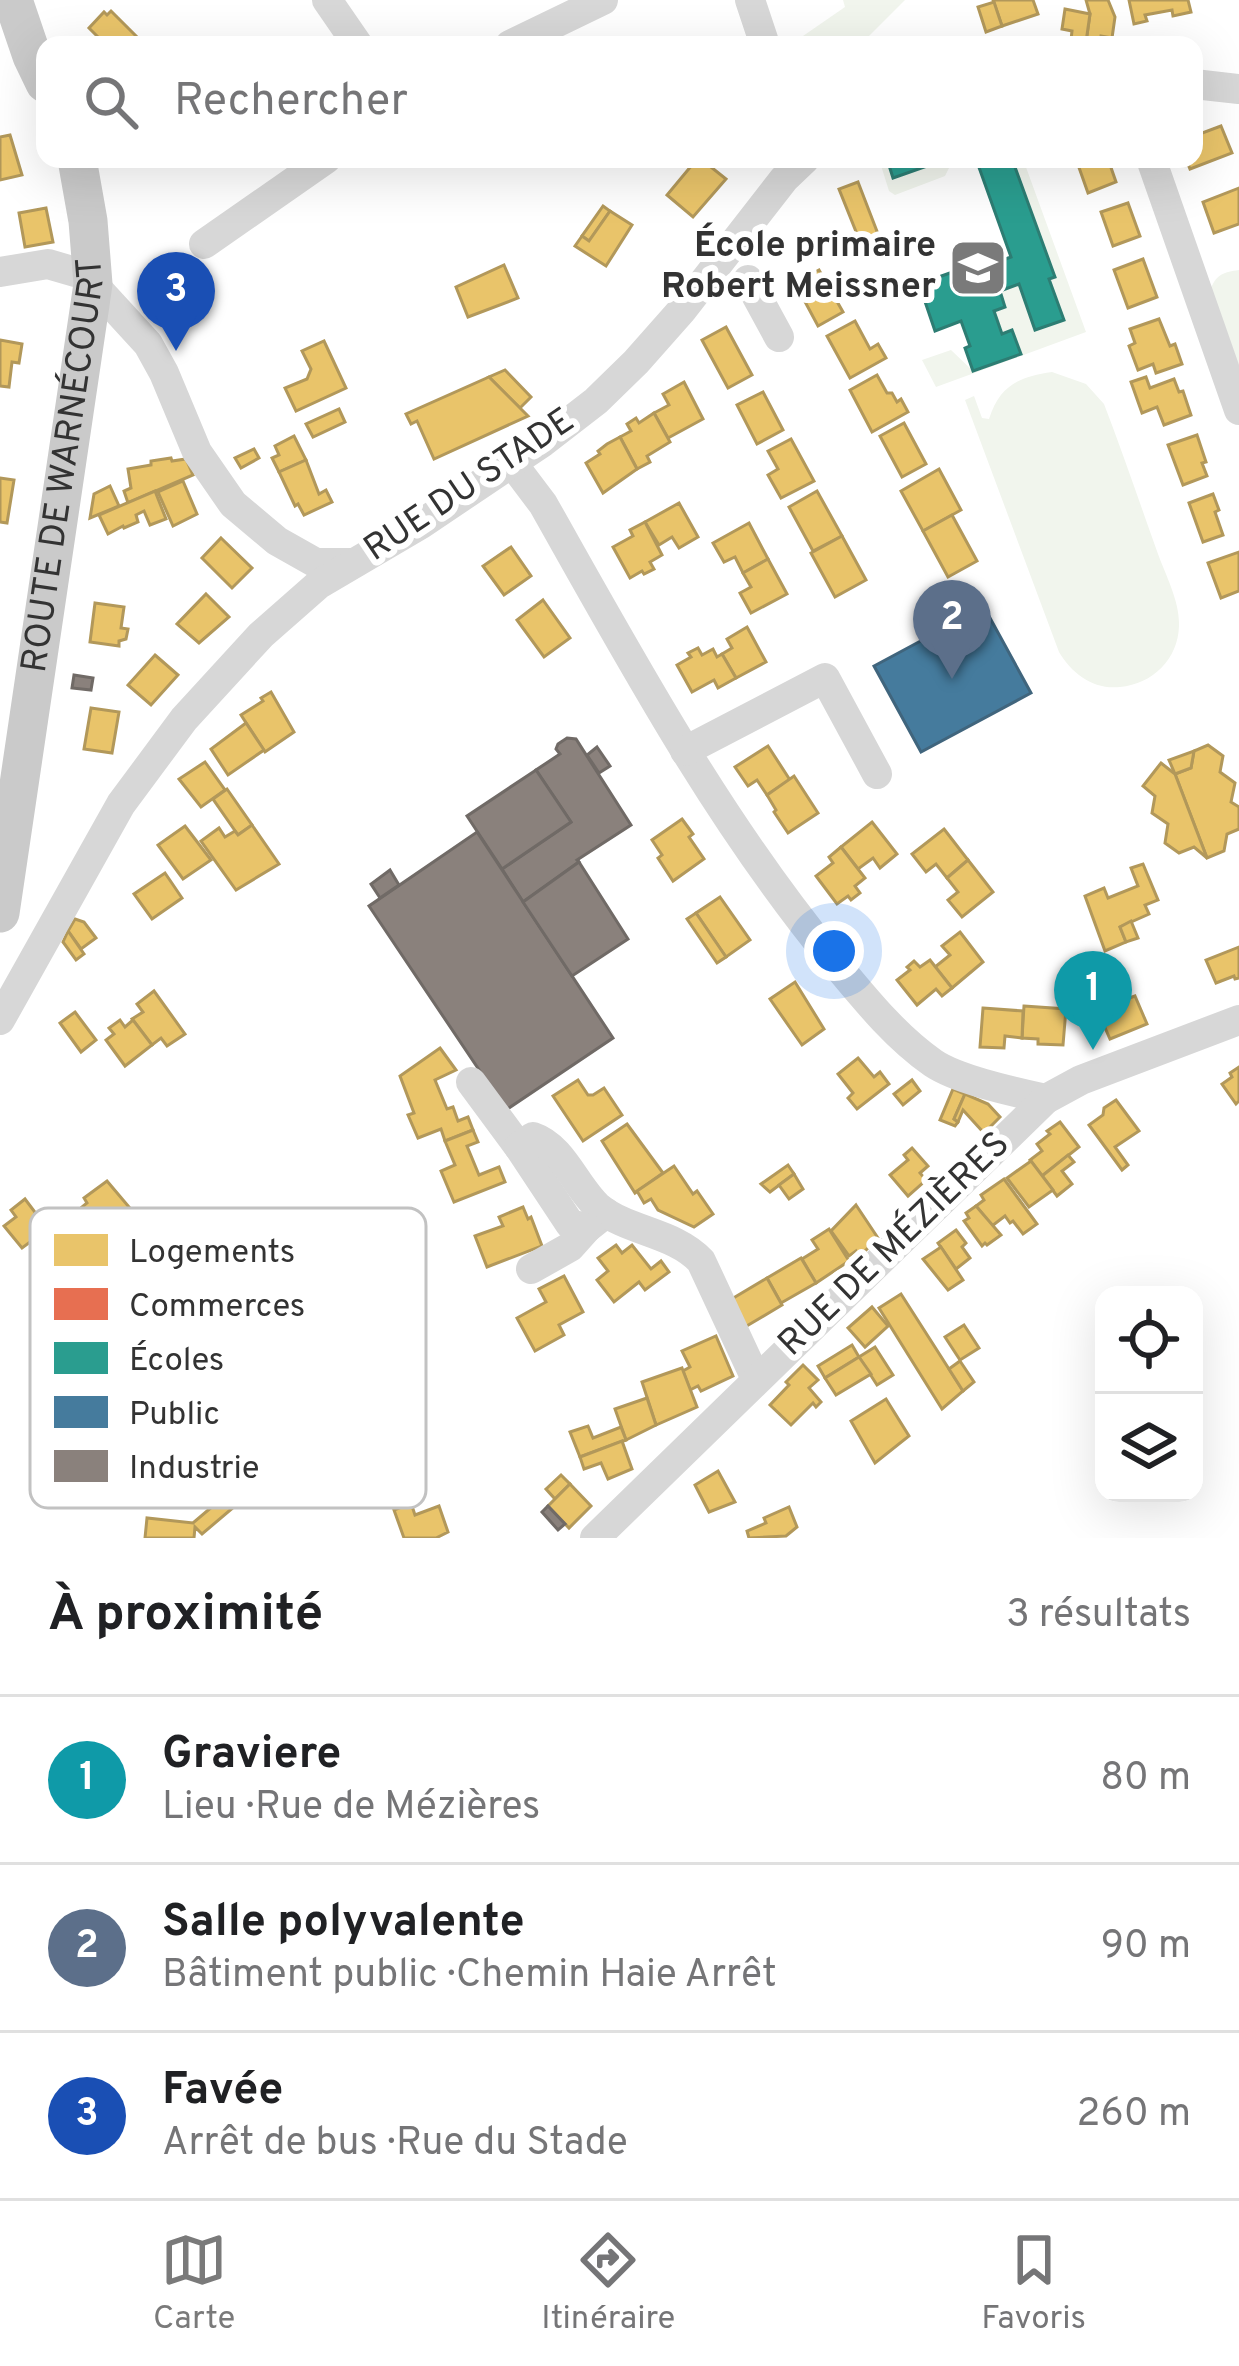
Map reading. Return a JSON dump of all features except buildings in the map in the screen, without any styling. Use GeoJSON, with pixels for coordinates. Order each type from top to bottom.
{"type":"FeatureCollection","features":[{"type":"Feature","properties":{"kind":"main road"},"geometry":{"type":"LineString","coordinates":[[13,0],[36,64]]}},
{"type":"Feature","properties":{"kind":"main road","name":"ROUTE DE WARNÉCOURT"},"geometry":{"type":"LineString","coordinates":[[0,913],[93,284],[79,168]]}},
{"type":"Feature","properties":{"kind":"street"},"geometry":{"type":"LineString","coordinates":[[328,0],[352,36]]}},
{"type":"Feature","properties":{"kind":"street"},"geometry":{"type":"LineString","coordinates":[[529,36],[603,0]]}},
{"type":"Feature","properties":{"kind":"street"},"geometry":{"type":"LineString","coordinates":[[750,0],[762,36]]}},
{"type":"Feature","properties":{"kind":"street"},"geometry":{"type":"LineString","coordinates":[[1203,85],[1239,89]]}},
{"type":"Feature","properties":{"kind":"street"},"geometry":{"type":"LineString","coordinates":[[204,244],[313,168]]}},
{"type":"Feature","properties":{"kind":"street","name":"RUE DU STADE"},"geometry":{"type":"LineString","coordinates":[[93,284],[148,344],[197,452],[233,504],[277,541],[316,563],[354,563],[421,524],[596,401],[682,310],[796,168]]}},
{"type":"Feature","properties":{"kind":"street"},"geometry":{"type":"LineString","coordinates":[[1154,168],[1239,410]]}},
{"type":"Feature","properties":{"kind":"street"},"geometry":{"type":"LineString","coordinates":[[0,272],[48,264],[80,273],[93,284]]}},
{"type":"Feature","properties":{"kind":"street"},"geometry":{"type":"LineString","coordinates":[[748,280],[779,337]]}},
{"type":"Feature","properties":{"kind":"street"},"geometry":{"type":"LineString","coordinates":[[512,463],[543,504],[685,751],[782,898],[873,1008],[935,1065],[1001,1089],[1046,1099]]}},
{"type":"Feature","properties":{"kind":"street"},"geometry":{"type":"LineString","coordinates":[[0,1020],[121,804],[184,719],[261,635],[319,584],[354,563]]}},
{"type":"Feature","properties":{"kind":"street"},"geometry":{"type":"LineString","coordinates":[[685,751],[825,678],[877,774]]}},
{"type":"Feature","properties":{"kind":"street","name":"RUE DE MÉZIÈRES"},"geometry":{"type":"LineString","coordinates":[[595,1538],[1046,1099],[1082,1080],[1239,1020]]}},
{"type":"Feature","properties":{"kind":"street"},"geometry":{"type":"LineString","coordinates":[[471,1082],[570,1223],[597,1221],[689,1249],[701,1261],[756,1379]]}},
{"type":"Feature","properties":{"kind":"street"},"geometry":{"type":"LineString","coordinates":[[531,1269],[570,1247],[597,1221]]}},
{"type":"Feature","properties":{"kind":"shaded area"},"geometry":{"type":"Polygon","coordinates":[[[843,0],[905,0],[869,36],[803,36],[845,7],[843,0]]]}},
{"type":"Feature","properties":{"kind":"shaded area"},"geometry":{"type":"Polygon","coordinates":[[[882,168],[890,168],[894,177],[920,168],[949,168],[945,176],[895,195],[889,191],[882,168]]]}},
{"type":"Feature","properties":{"kind":"shaded area"},"geometry":{"type":"Polygon","coordinates":[[[1015,168],[1026,168],[1086,332],[936,387],[922,360],[951,350],[973,371],[1020,354],[1002,334],[994,311],[1005,307],[1000,291],[1019,284],[1035,330],[1063,320],[1049,279],[1054,276],[1015,168]]]}},
{"type":"Feature","properties":{"kind":"shaded area"},"geometry":{"type":"Polygon","coordinates":[[[1239,270],[1239,366],[1211,288],[1222,274],[1239,270]]]}},
{"type":"Feature","properties":{"kind":"shaded area"},"geometry":{"type":"Polygon","coordinates":[[[1052,372],[1086,384],[1104,404],[1175,598],[1179,626],[1174,649],[1162,668],[1132,685],[1093,683],[1077,674],[1059,652],[965,400],[974,396],[982,418],[989,419],[1012,385],[1052,372]]]}},
{"type":"Feature","properties":{"kind":"place","name":"École primaire Robert Meissner"},"geometry":{"type":"Point","coordinates":[978,268]}},
{"type":"Feature","properties":{"kind":"place","name":"Favée"},"geometry":{"type":"Point","coordinates":[176,351]}},
{"type":"Feature","properties":{"kind":"place","name":"Salle polyvalente"},"geometry":{"type":"Point","coordinates":[952,679]}},
{"type":"Feature","properties":{"kind":"place","name":"Graviere"},"geometry":{"type":"Point","coordinates":[1093,1050]}}]}
